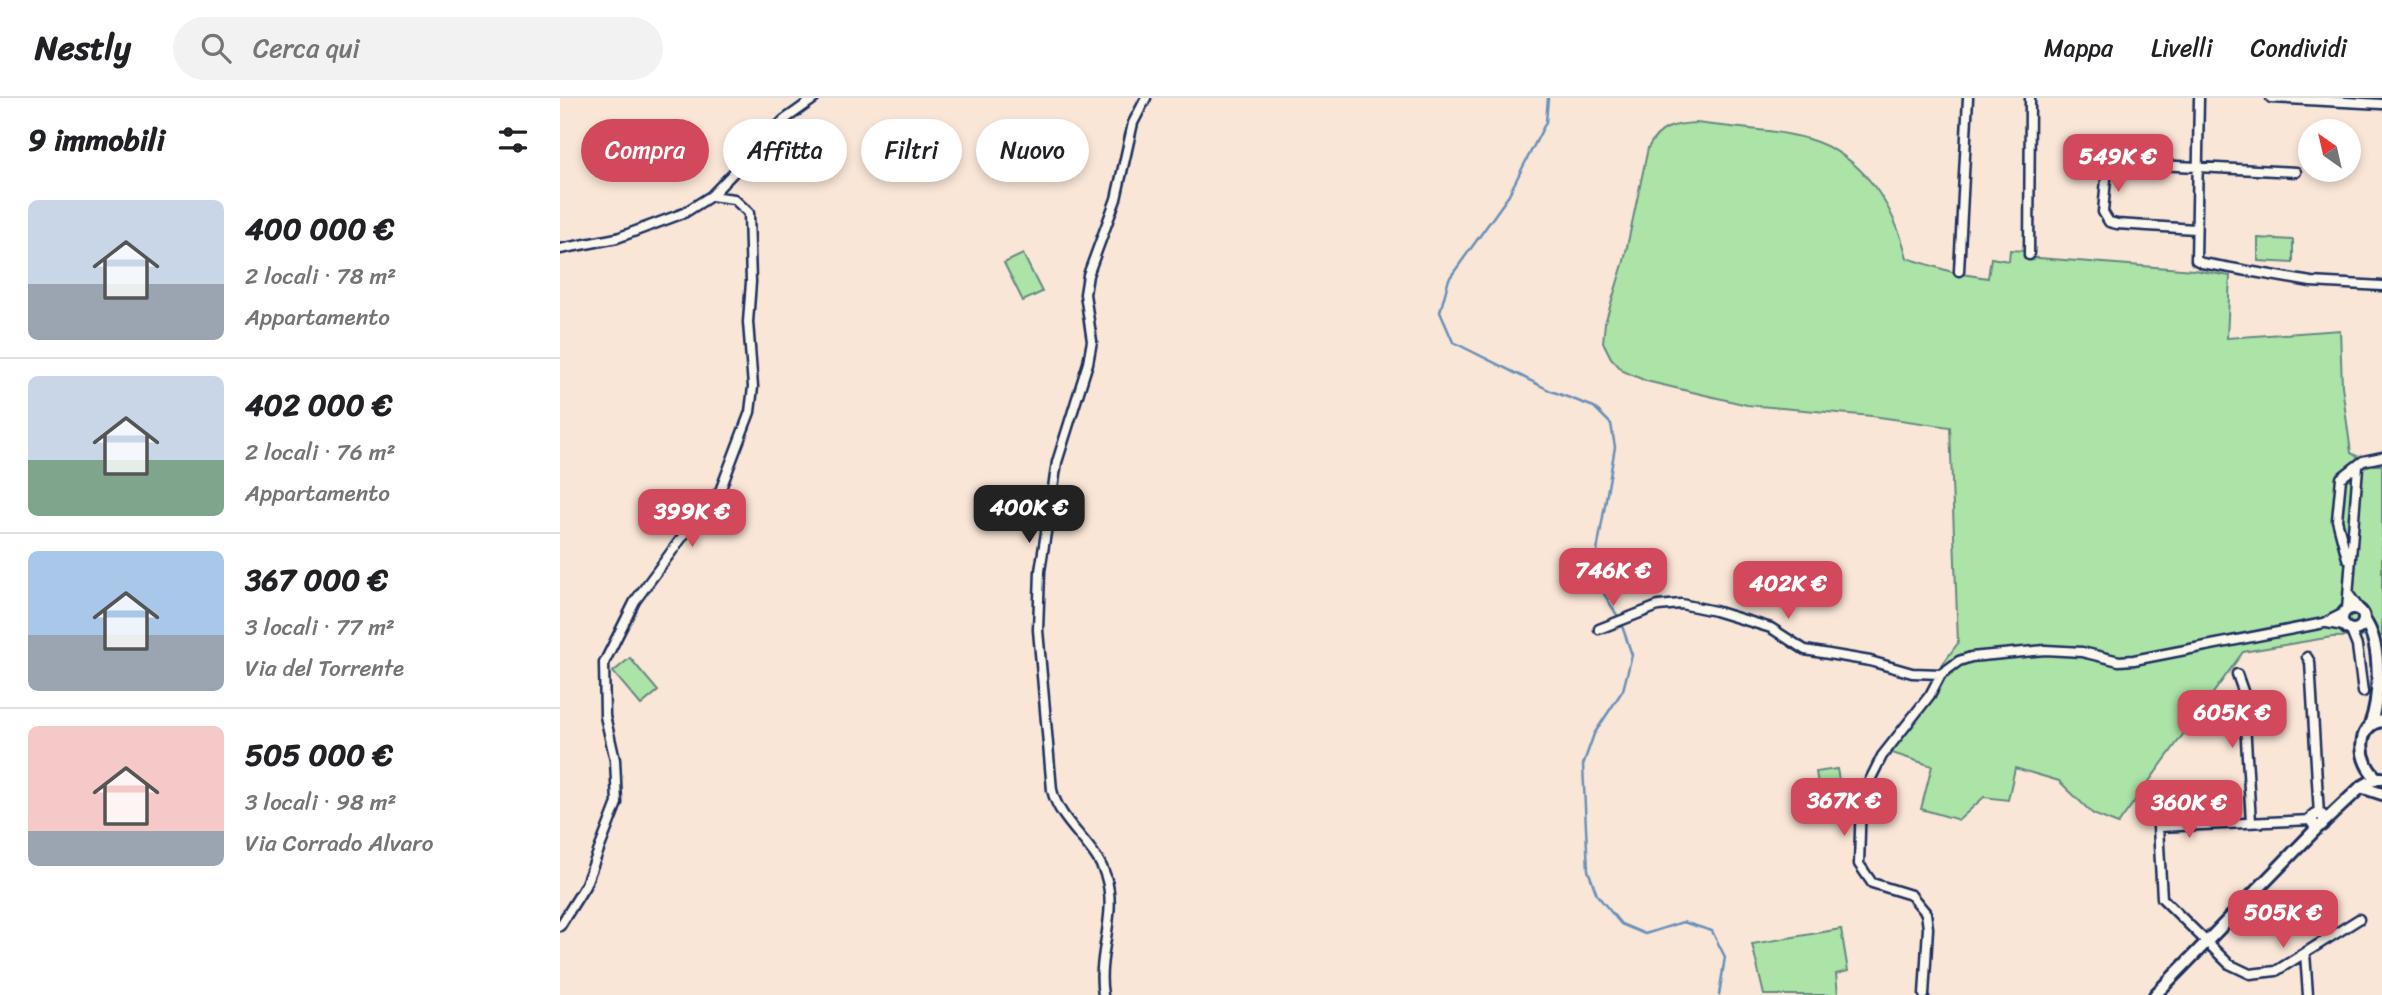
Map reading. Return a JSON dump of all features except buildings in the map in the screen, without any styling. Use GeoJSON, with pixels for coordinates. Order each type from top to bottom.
{"type":"FeatureCollection","features":[{"type":"Feature","properties":{"kind":"main road"},"geometry":{"type":"LineString","coordinates":[[2361,787],[2365,765],[2363,739],[2379,709],[2376,642],[2360,610],[2345,612],[2351,629],[2376,642]]}},
{"type":"Feature","properties":{"kind":"main road"},"geometry":{"type":"LineString","coordinates":[[2351,629],[2365,621]]}},
{"type":"Feature","properties":{"kind":"main road"},"geometry":{"type":"LineString","coordinates":[[2370,725],[2382,721]]}},
{"type":"Feature","properties":{"kind":"main road"},"geometry":{"type":"LineString","coordinates":[[2154,995],[2309,835],[2318,820],[2336,810],[2361,787],[2380,780],[2365,765]]}},
{"type":"Feature","properties":{"kind":"main road"},"geometry":{"type":"LineString","coordinates":[[2361,787],[2382,794]]}},
{"type":"Feature","properties":{"kind":"street"},"geometry":{"type":"LineString","coordinates":[[560,249],[617,238],[684,213],[711,196],[784,120],[814,98]]}},
{"type":"Feature","properties":{"kind":"street"},"geometry":{"type":"LineString","coordinates":[[1103,995],[1101,976],[1110,912],[1109,888],[1098,861],[1054,800],[1038,630],[1040,571],[1057,462],[1088,363],[1092,341],[1085,294],[1087,275],[1116,199],[1133,123],[1146,98]]}},
{"type":"Feature","properties":{"kind":"street"},"geometry":{"type":"LineString","coordinates":[[1959,271],[1968,98]]}},
{"type":"Feature","properties":{"kind":"street"},"geometry":{"type":"LineString","coordinates":[[2029,255],[2030,98]]}},
{"type":"Feature","properties":{"kind":"street"},"geometry":{"type":"LineString","coordinates":[[2199,98],[2194,255],[2200,263],[2311,282],[2382,286]]}},
{"type":"Feature","properties":{"kind":"street"},"geometry":{"type":"LineString","coordinates":[[2271,98],[2382,104]]}},
{"type":"Feature","properties":{"kind":"street"},"geometry":{"type":"LineString","coordinates":[[2195,229],[2111,223],[2104,214],[2106,170],[2113,163],[2296,172]]}},
{"type":"Feature","properties":{"kind":"street"},"geometry":{"type":"LineString","coordinates":[[560,926],[585,886],[617,803],[615,760],[605,716],[604,663],[635,601],[646,591],[689,528],[720,491],[750,412],[753,387],[748,322],[751,282],[749,213],[734,199],[711,196]]}},
{"type":"Feature","properties":{"kind":"street"},"geometry":{"type":"LineString","coordinates":[[2350,571],[2342,528],[2337,520],[2341,478],[2370,458],[2382,457]]}},
{"type":"Feature","properties":{"kind":"street"},"geometry":{"type":"LineString","coordinates":[[1924,995],[1928,928],[1926,913],[1911,895],[1872,883],[1864,875],[1859,864],[1858,817],[1861,798],[1871,773],[1930,695],[1941,674],[1950,666],[1971,657],[2066,650],[2119,661],[2134,660],[2324,623],[2345,612],[2350,596],[2358,466]]}},
{"type":"Feature","properties":{"kind":"street"},"geometry":{"type":"LineString","coordinates":[[2350,596],[2360,610]]}},
{"type":"Feature","properties":{"kind":"street"},"geometry":{"type":"LineString","coordinates":[[1599,629],[1658,606],[1681,604],[1771,628],[1805,650],[1870,661],[1912,673],[1941,674]]}},
{"type":"Feature","properties":{"kind":"street"},"geometry":{"type":"LineString","coordinates":[[2324,623],[2351,629],[2362,674],[2363,692]]}},
{"type":"Feature","properties":{"kind":"street"},"geometry":{"type":"LineString","coordinates":[[2306,657],[2310,662],[2318,820],[2158,827],[2162,898],[2229,964],[2250,974],[2276,971],[2359,919]]}},
{"type":"Feature","properties":{"kind":"street"},"geometry":{"type":"LineString","coordinates":[[2237,674],[2243,691],[2251,822]]}},
{"type":"Feature","properties":{"kind":"street"},"geometry":{"type":"LineString","coordinates":[[2305,953],[2308,995]]}},
{"type":"Feature","properties":{"kind":"green space"},"geometry":{"type":"Polygon","coordinates":[[[1696,123],[1795,136],[1828,147],[1845,157],[1873,185],[1884,202],[1894,220],[1907,258],[1955,273],[1988,278],[1991,258],[2009,261],[2010,250],[2026,251],[2026,257],[2194,270],[2230,276],[2227,338],[2340,330],[2342,386],[2351,453],[2374,465],[2382,465],[2382,636],[2332,637],[2243,652],[2118,824],[2093,814],[2059,781],[2015,768],[2008,800],[1984,797],[1959,820],[1921,809],[1932,766],[1889,752],[1945,675],[1939,669],[1958,643],[1950,427],[1872,416],[1747,405],[1646,381],[1623,371],[1611,358],[1603,342],[1605,323],[1624,261],[1648,148],[1662,131],[1680,124],[1696,123]]]}},
{"type":"Feature","properties":{"kind":"green space"},"geometry":{"type":"Polygon","coordinates":[[[2258,238],[2293,240],[2293,263],[2258,261],[2258,238]]]}},
{"type":"Feature","properties":{"kind":"green space"},"geometry":{"type":"Polygon","coordinates":[[[1023,254],[1042,292],[1023,301],[1004,263],[1023,254]]]}},
{"type":"Feature","properties":{"kind":"green space"},"geometry":{"type":"Polygon","coordinates":[[[630,658],[658,691],[641,705],[613,672],[630,658]]]}},
{"type":"Feature","properties":{"kind":"green space"},"geometry":{"type":"Polygon","coordinates":[[[1837,769],[1844,810],[1823,814],[1816,772],[1837,769]]]}},
{"type":"Feature","properties":{"kind":"green space"},"geometry":{"type":"Polygon","coordinates":[[[1841,929],[1848,971],[1836,974],[1838,995],[1764,995],[1752,944],[1841,929]]]}},
{"type":"Feature","properties":{"kind":"waterway"},"geometry":{"type":"LineString","coordinates":[[1548,98],[1546,122],[1507,198],[1449,279],[1440,312],[1453,342],[1551,391],[1594,407],[1611,424],[1615,447],[1595,563],[1601,589],[1620,620],[1632,655],[1623,690],[1594,734],[1583,765],[1588,870],[1597,895],[1621,924],[1645,934],[1683,922],[1712,931],[1725,957],[1719,995]]}}]}
